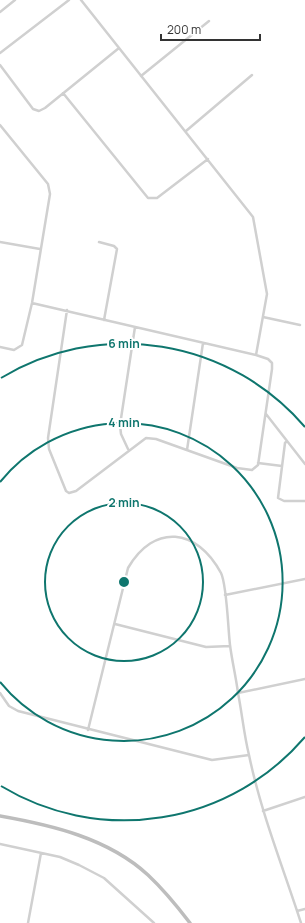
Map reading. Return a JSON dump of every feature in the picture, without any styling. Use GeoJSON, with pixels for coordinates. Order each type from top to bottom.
{"type":"FeatureCollection","features":[{"type":"Feature","properties":{"kind":"street"},"geometry":{"type":"LineString","coordinates":[[0,12],[15,0]]}},
{"type":"Feature","properties":{"kind":"street"},"geometry":{"type":"LineString","coordinates":[[0,53],[69,0]]}},
{"type":"Feature","properties":{"kind":"street"},"geometry":{"type":"LineString","coordinates":[[81,0],[253,217],[267,294],[256,355]]}},
{"type":"Feature","properties":{"kind":"street"},"geometry":{"type":"LineString","coordinates":[[141,76],[209,21]]}},
{"type":"Feature","properties":{"kind":"street"},"geometry":{"type":"LineString","coordinates":[[0,65],[33,109],[39,111],[46,108],[119,48]]}},
{"type":"Feature","properties":{"kind":"street"},"geometry":{"type":"LineString","coordinates":[[186,132],[252,76]]}},
{"type":"Feature","properties":{"kind":"street"},"geometry":{"type":"LineString","coordinates":[[63,93],[148,198],[157,198],[208,159]]}},
{"type":"Feature","properties":{"kind":"street"},"geometry":{"type":"LineString","coordinates":[[0,125],[48,184],[50,189],[32,303],[22,345],[14,350],[0,347]]}},
{"type":"Feature","properties":{"kind":"street"},"geometry":{"type":"LineString","coordinates":[[0,242],[40,249]]}},
{"type":"Feature","properties":{"kind":"street"},"geometry":{"type":"LineString","coordinates":[[99,242],[114,246],[117,249],[104,320]]}},
{"type":"Feature","properties":{"kind":"street"},"geometry":{"type":"LineString","coordinates":[[32,303],[66,310],[256,355],[268,359],[272,363],[258,463],[252,470],[237,468],[187,450],[146,438],[128,449],[76,490],[69,493],[66,491],[49,448],[48,438],[66,310]]}},
{"type":"Feature","properties":{"kind":"street"},"geometry":{"type":"LineString","coordinates":[[263,317],[300,325]]}},
{"type":"Feature","properties":{"kind":"street"},"geometry":{"type":"LineString","coordinates":[[128,449],[120,425],[135,327]]}},
{"type":"Feature","properties":{"kind":"street"},"geometry":{"type":"LineString","coordinates":[[187,450],[203,343]]}},
{"type":"Feature","properties":{"kind":"street"},"geometry":{"type":"LineString","coordinates":[[265,414],[305,464]]}},
{"type":"Feature","properties":{"kind":"street"},"geometry":{"type":"LineString","coordinates":[[287,441],[278,498],[284,501],[305,501]]}},
{"type":"Feature","properties":{"kind":"street"},"geometry":{"type":"LineString","coordinates":[[258,463],[282,466]]}},
{"type":"Feature","properties":{"kind":"street"},"geometry":{"type":"LineString","coordinates":[[88,730],[128,568],[135,557],[158,539],[169,535],[186,539],[199,547],[221,574],[225,595],[230,646],[249,755],[263,811],[301,923]]}},
{"type":"Feature","properties":{"kind":"street"},"geometry":{"type":"LineString","coordinates":[[225,595],[305,579]]}},
{"type":"Feature","properties":{"kind":"street"},"geometry":{"type":"LineString","coordinates":[[115,624],[206,647],[230,646]]}},
{"type":"Feature","properties":{"kind":"street"},"geometry":{"type":"LineString","coordinates":[[238,693],[305,679]]}},
{"type":"Feature","properties":{"kind":"street"},"geometry":{"type":"LineString","coordinates":[[0,693],[9,706],[18,711],[88,730],[212,760],[249,755]]}},
{"type":"Feature","properties":{"kind":"street"},"geometry":{"type":"LineString","coordinates":[[263,811],[305,797]]}},
{"type":"Feature","properties":{"kind":"street"},"geometry":{"type":"LineString","coordinates":[[0,816],[44,824],[67,831],[109,849],[147,874],[175,903],[190,923]]}},
{"type":"Feature","properties":{"kind":"street"},"geometry":{"type":"LineString","coordinates":[[0,844],[60,857],[104,878],[154,923]]}},
{"type":"Feature","properties":{"kind":"street"},"geometry":{"type":"LineString","coordinates":[[28,923],[41,853]]}},
{"type":"Feature","properties":{"kind":"street"},"geometry":{"type":"LineString","coordinates":[[297,911],[305,909]]}}]}
